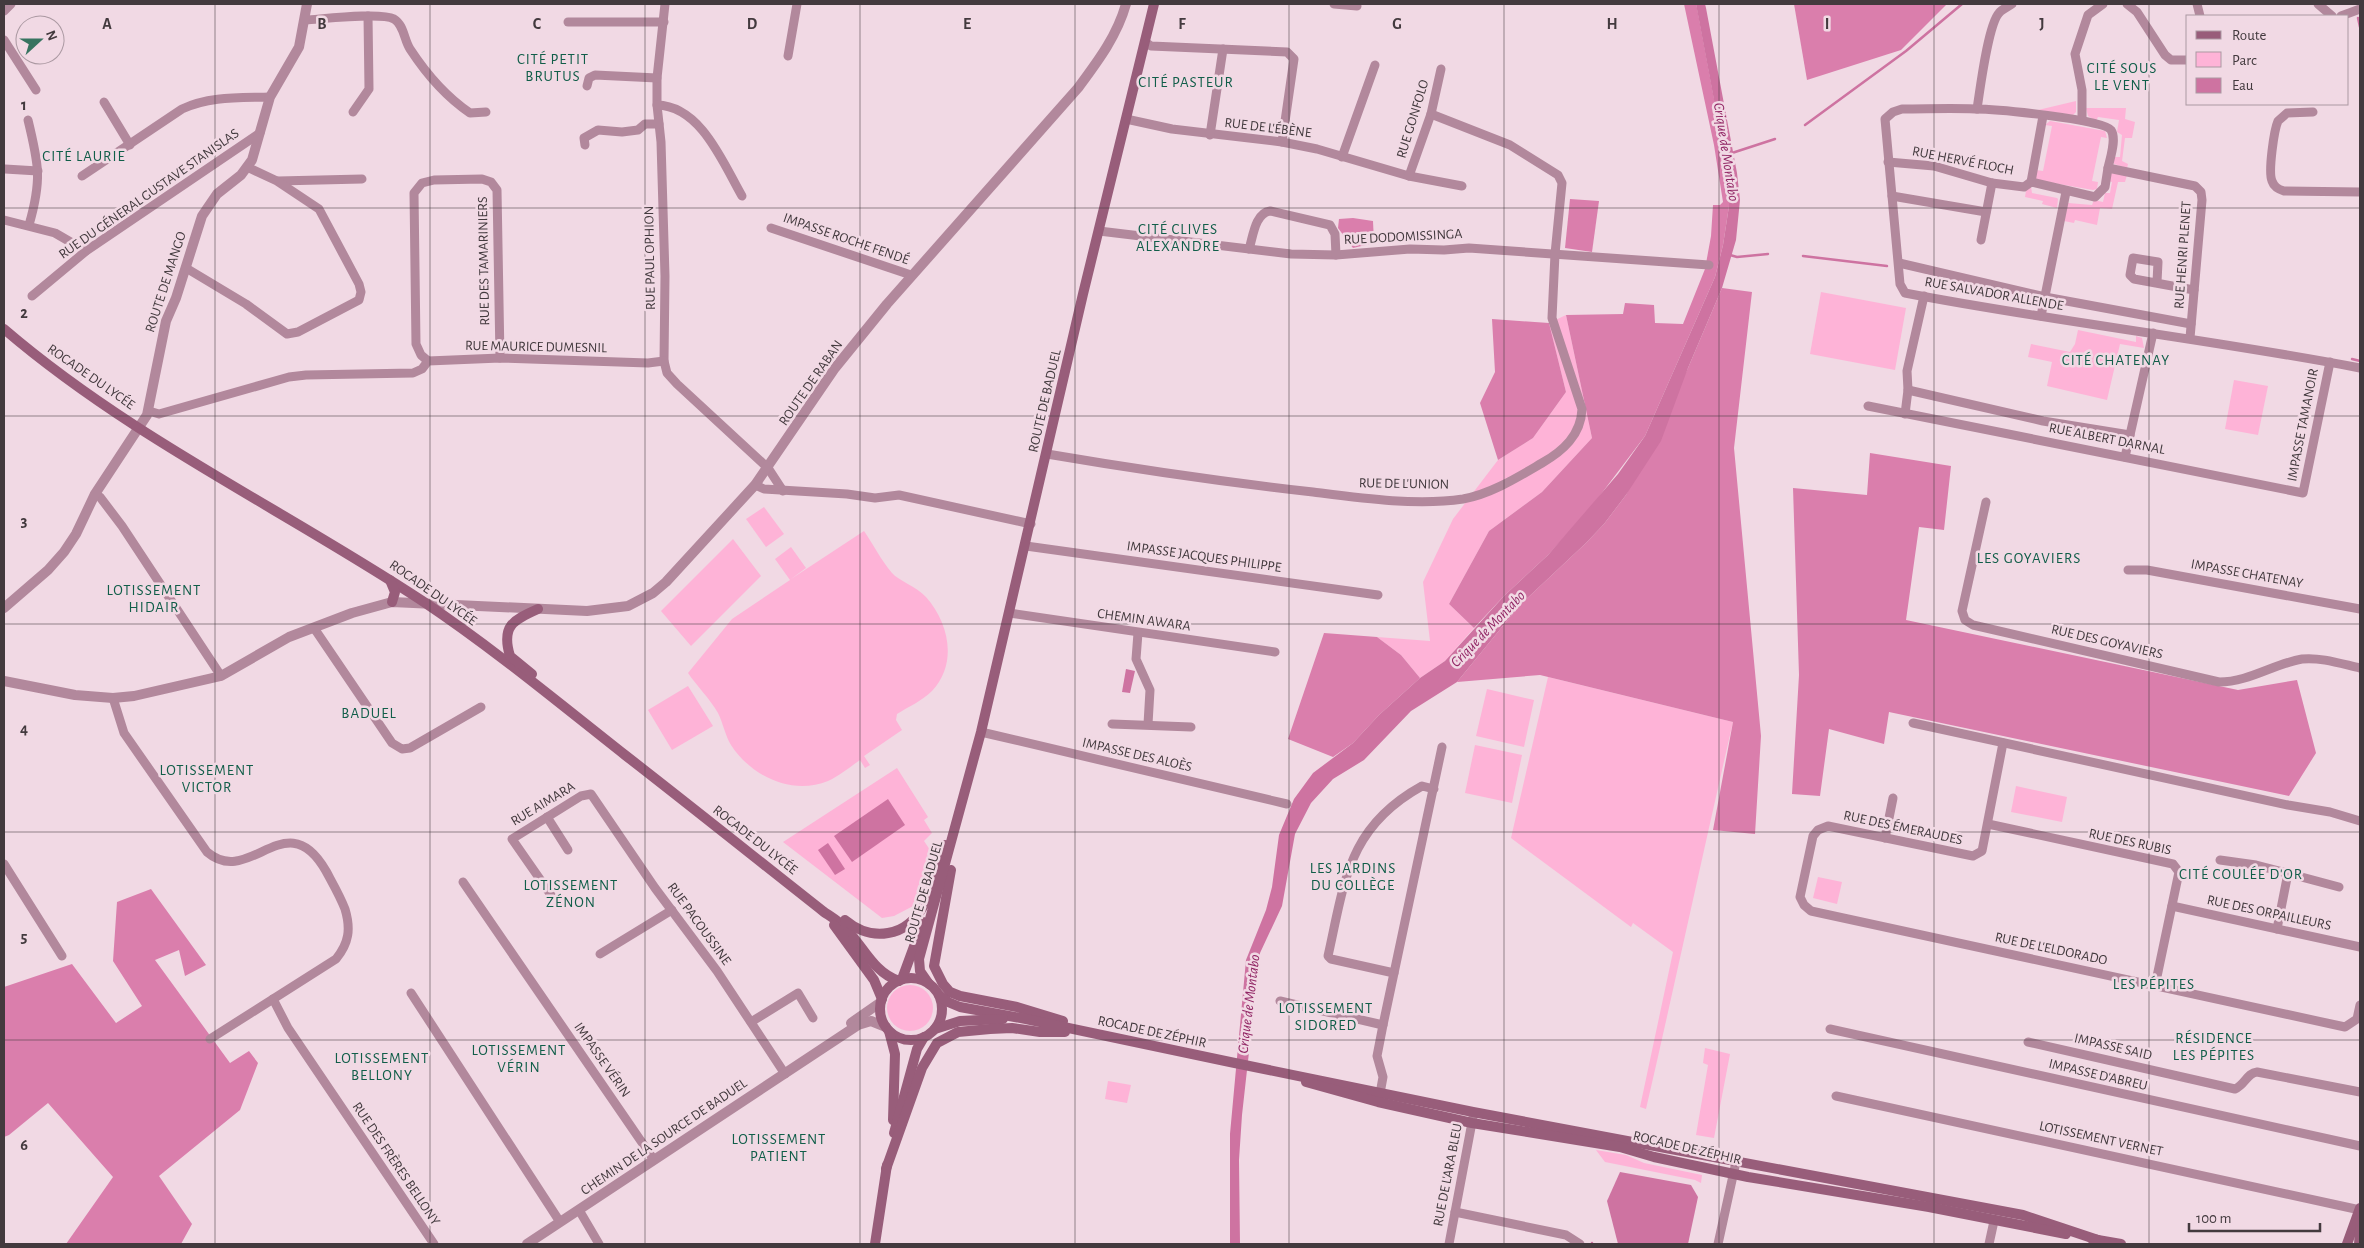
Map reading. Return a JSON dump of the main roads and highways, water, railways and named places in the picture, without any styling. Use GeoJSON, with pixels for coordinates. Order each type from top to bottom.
{"type":"FeatureCollection","features":[{"type":"Feature","properties":{"kind":"main road","name":"ROUTE DE BADUEL"},"geometry":{"type":"LineString","coordinates":[[929,984],[920,971],[919,960],[981,732],[1154,4]]}},
{"type":"Feature","properties":{"kind":"main road","name":"ROCADE DU LYCÉE"},"geometry":{"type":"LineString","coordinates":[[4,329],[46,363],[138,428],[427,604],[553,697],[848,931],[878,970],[885,975],[901,980]]}},
{"type":"Feature","properties":{"kind":"main road"},"geometry":{"type":"LineString","coordinates":[[389,580],[395,592],[392,602]]}},
{"type":"Feature","properties":{"kind":"main road"},"geometry":{"type":"LineString","coordinates":[[538,609],[512,623],[507,633],[507,646],[510,656],[537,678],[553,697]]}},
{"type":"Feature","properties":{"kind":"main road","name":"ROUTE DE BADUEL"},"geometry":{"type":"LineString","coordinates":[[901,980],[962,805]]}},
{"type":"Feature","properties":{"kind":"main road"},"geometry":{"type":"LineString","coordinates":[[764,864],[779,871],[856,928],[872,934],[892,932],[910,923],[918,914],[928,896],[951,827],[962,805]]}},
{"type":"Feature","properties":{"kind":"main road"},"geometry":{"type":"LineString","coordinates":[[962,805],[934,966],[937,975],[950,992],[960,996],[1041,1014],[1073,1024],[1086,1032]]}},
{"type":"Feature","properties":{"kind":"main road","name":"ROCADE DU LYCÉE"},"geometry":{"type":"LineString","coordinates":[[824,912],[874,980],[882,1001]]}},
{"type":"Feature","properties":{"kind":"main road"},"geometry":{"type":"LineString","coordinates":[[874,1244],[886,1169],[908,1078],[917,1049],[924,1037],[935,1029],[941,1016],[939,995],[929,984],[912,978],[901,980],[887,990],[882,1001],[881,1015],[894,1047],[896,1074],[891,1146]]}},
{"type":"Feature","properties":{"kind":"main road","name":"ROCADE DE ZÉPHIR"},"geometry":{"type":"LineString","coordinates":[[939,995],[948,1002],[960,1007],[1230,1062],[1380,1088],[1474,1112],[1736,1162],[1921,1194],[2023,1215],[2098,1240]]}},
{"type":"Feature","properties":{"kind":"main road","name":"ROCADE DE ZÉPHIR"},"geometry":{"type":"LineString","coordinates":[[935,1029],[960,1021],[1026,1019]]}},
{"type":"Feature","properties":{"kind":"main road"},"geometry":{"type":"LineString","coordinates":[[886,1169],[922,1068],[937,1043],[958,1032],[1012,1028],[1040,1032],[1086,1032]]}},
{"type":"Feature","properties":{"kind":"main road"},"geometry":{"type":"LineString","coordinates":[[888,1029],[906,1040],[924,1037]]}},
{"type":"Feature","properties":{"kind":"main road","name":"ROCADE DE ZÉPHIR"},"geometry":{"type":"LineString","coordinates":[[1273,1070],[1327,1090],[1472,1123],[1620,1147],[1654,1157],[1733,1174],[2121,1244]]}},
{"type":"Feature","properties":{"kind":"main road"},"geometry":{"type":"LineString","coordinates":[[2348,1244],[2360,1209]]}},
{"type":"Feature","properties":{"kind":"main road"},"geometry":{"type":"LineString","coordinates":[[2359,1244],[2360,1230]]}},
{"type":"Feature","properties":{"kind":"water","name":"Crique de Montabo"},"geometry":{"type":"Polygon","coordinates":[[[1696,4],[1705,4],[1706,8],[1737,173],[1740,200],[1736,240],[1722,288],[1688,368],[1661,441],[1626,495],[1604,524],[1520,605],[1457,682],[1411,711],[1364,760],[1333,779],[1311,803],[1295,834],[1282,906],[1260,953],[1242,1115],[1239,1160],[1240,1244],[1230,1244],[1230,1134],[1246,960],[1266,910],[1272,887],[1279,835],[1294,799],[1313,773],[1353,743],[1379,715],[1420,678],[1445,661],[1505,595],[1548,555],[1618,474],[1645,436],[1715,277],[1723,245],[1729,206],[1729,180],[1696,4]]]}},
{"type":"Feature","properties":{"kind":"water"},"geometry":{"type":"Polygon","coordinates":[[[1126,669],[1135,671],[1130,693],[1122,692],[1126,669]]]}},
{"type":"Feature","properties":{"kind":"water"},"geometry":{"type":"Polygon","coordinates":[[[888,799],[905,825],[852,862],[834,836],[888,799]]]}},
{"type":"Feature","properties":{"kind":"water"},"geometry":{"type":"Polygon","coordinates":[[[828,843],[845,869],[835,875],[818,850],[828,843]]]}},
{"type":"Feature","properties":{"kind":"water"},"geometry":{"type":"Polygon","coordinates":[[[1620,1172],[1691,1185],[1698,1197],[1688,1244],[1618,1244],[1607,1201],[1620,1172]]]}},
{"type":"Feature","properties":{"kind":"waterway"},"geometry":{"type":"LineString","coordinates":[[1805,125],[1906,51],[1962,4]]}},
{"type":"Feature","properties":{"kind":"waterway"},"geometry":{"type":"LineString","coordinates":[[2358,18],[2360,27]]}},
{"type":"Feature","properties":{"kind":"waterway","name":"Crique de Montabo"},"geometry":{"type":"LineString","coordinates":[[1732,153],[1775,139]]}},
{"type":"Feature","properties":{"kind":"waterway"},"geometry":{"type":"LineString","coordinates":[[1730,255],[1737,257],[1768,254]]}},
{"type":"Feature","properties":{"kind":"waterway"},"geometry":{"type":"LineString","coordinates":[[1803,256],[1887,266]]}},
{"type":"Feature","properties":{"kind":"waterway"},"geometry":{"type":"LineString","coordinates":[[2352,359],[2360,361]]}},
{"type":"Feature","properties":{"kind":"district","name":"CITÉ PETIT BRUTUS"},"geometry":{"type":"Point","coordinates":[553,68]}},
{"type":"Feature","properties":{"kind":"district","name":"CITÉ SOUS LE VENT"},"geometry":{"type":"Point","coordinates":[2122,76]}},
{"type":"Feature","properties":{"kind":"district","name":"CITÉ PASTEUR"},"geometry":{"type":"Point","coordinates":[1186,82]}},
{"type":"Feature","properties":{"kind":"district","name":"CITÉ LAURIE"},"geometry":{"type":"Point","coordinates":[84,156]}},
{"type":"Feature","properties":{"kind":"district","name":"CITÉ CLIVES ALEXANDRE"},"geometry":{"type":"Point","coordinates":[1178,238]}},
{"type":"Feature","properties":{"kind":"district","name":"CITÉ CHATENAY"},"geometry":{"type":"Point","coordinates":[2116,360]}},
{"type":"Feature","properties":{"kind":"district","name":"LES GOYAVIERS"},"geometry":{"type":"Point","coordinates":[2029,558]}},
{"type":"Feature","properties":{"kind":"district","name":"LOTISSEMENT HIDAIR"},"geometry":{"type":"Point","coordinates":[154,598]}},
{"type":"Feature","properties":{"kind":"district","name":"BADUEL"},"geometry":{"type":"Point","coordinates":[369,713]}},
{"type":"Feature","properties":{"kind":"district","name":"LOTISSEMENT VICTOR"},"geometry":{"type":"Point","coordinates":[207,778]}},
{"type":"Feature","properties":{"kind":"district","name":"CITÉ COULÉE D'OR"},"geometry":{"type":"Point","coordinates":[2241,874]}},
{"type":"Feature","properties":{"kind":"district","name":"LES JARDINS DU COLLÈGE"},"geometry":{"type":"Point","coordinates":[1353,876]}},
{"type":"Feature","properties":{"kind":"district","name":"LOTISSEMENT ZÉNON"},"geometry":{"type":"Point","coordinates":[571,894]}},
{"type":"Feature","properties":{"kind":"district","name":"LES PÉPITES"},"geometry":{"type":"Point","coordinates":[2154,984]}},
{"type":"Feature","properties":{"kind":"district","name":"LOTISSEMENT SIDORED"},"geometry":{"type":"Point","coordinates":[1326,1016]}},
{"type":"Feature","properties":{"kind":"district","name":"RÉSIDENCE LES PÉPITES"},"geometry":{"type":"Point","coordinates":[2214,1046]}},
{"type":"Feature","properties":{"kind":"district","name":"LOTISSEMENT VÉRIN"},"geometry":{"type":"Point","coordinates":[519,1058]}},
{"type":"Feature","properties":{"kind":"district","name":"LOTISSEMENT BELLONY"},"geometry":{"type":"Point","coordinates":[382,1066]}},
{"type":"Feature","properties":{"kind":"district","name":"LOTISSEMENT PATIENT"},"geometry":{"type":"Point","coordinates":[779,1148]}}]}
